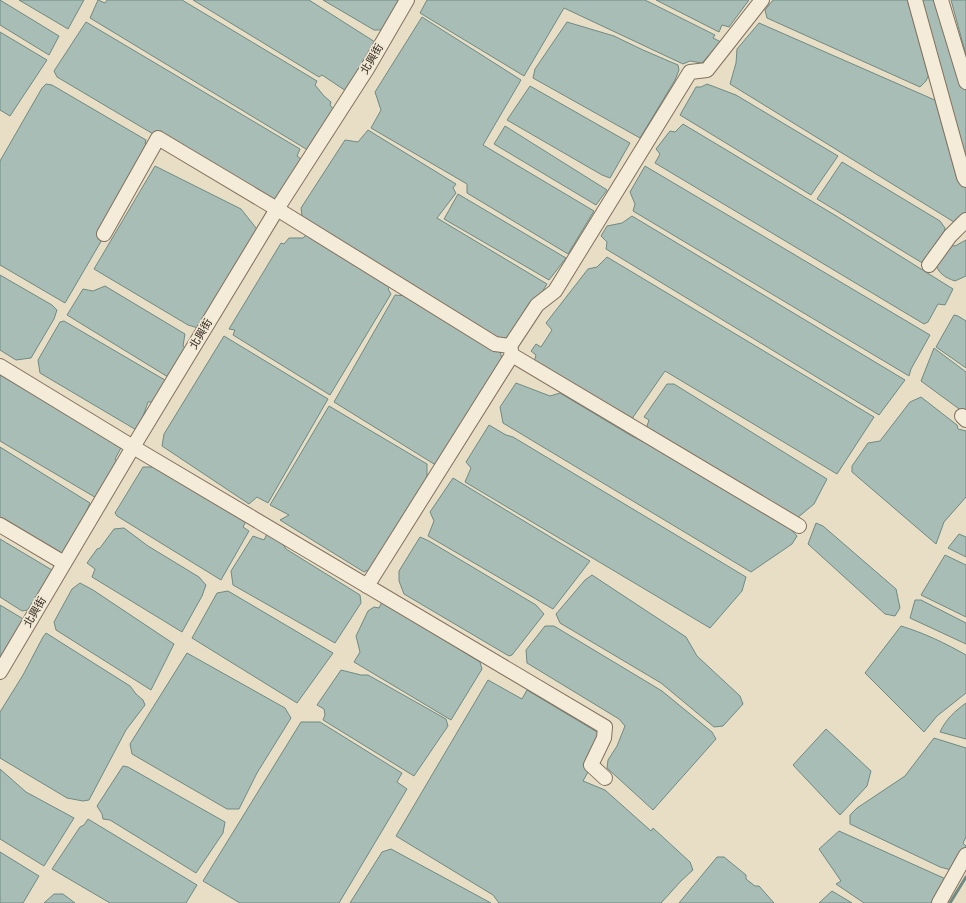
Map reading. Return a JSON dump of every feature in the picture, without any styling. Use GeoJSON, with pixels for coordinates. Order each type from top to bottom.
{"type":"FeatureCollection","features":[{"type":"Feature","properties":{"kind":"street","name":"北興街"},"geometry":{"type":"LineString","coordinates":[[0,672],[133,447],[277,209],[367,69],[408,0]]}},
{"type":"Feature","properties":{"kind":"street"},"geometry":{"type":"LineString","coordinates":[[367,586],[511,351],[537,305],[555,291],[690,72],[707,70],[762,0]]}},
{"type":"Feature","properties":{"kind":"street"},"geometry":{"type":"LineString","coordinates":[[915,0],[966,180]]}},
{"type":"Feature","properties":{"kind":"street"},"geometry":{"type":"LineString","coordinates":[[941,0],[966,82]]}},
{"type":"Feature","properties":{"kind":"street"},"geometry":{"type":"LineString","coordinates":[[104,234],[158,138],[277,209],[496,344],[511,351],[799,526]]}},
{"type":"Feature","properties":{"kind":"street"},"geometry":{"type":"LineString","coordinates":[[929,265],[950,236],[966,220]]}},
{"type":"Feature","properties":{"kind":"street"},"geometry":{"type":"LineString","coordinates":[[0,366],[133,447],[605,727],[604,738],[591,765],[605,778]]}},
{"type":"Feature","properties":{"kind":"street"},"geometry":{"type":"LineString","coordinates":[[0,525],[64,563]]}},
{"type":"Feature","properties":{"kind":"street"},"geometry":{"type":"LineString","coordinates":[[939,903],[966,855]]}},
{"type":"Feature","properties":{"kind":"water"},"geometry":{"type":"Polygon","coordinates":[[[0,0],[59,36],[49,55],[0,25],[0,0]]]}},
{"type":"Feature","properties":{"kind":"water"},"geometry":{"type":"Polygon","coordinates":[[[19,0],[84,0],[68,29],[19,0]]]}},
{"type":"Feature","properties":{"kind":"water"},"geometry":{"type":"Polygon","coordinates":[[[98,0],[105,3],[107,0],[182,0],[317,81],[315,85],[331,102],[330,105],[335,111],[311,152],[90,18],[98,0]]]}},
{"type":"Feature","properties":{"kind":"water"},"geometry":{"type":"Polygon","coordinates":[[[193,0],[309,0],[375,42],[346,91],[322,75],[319,77],[193,0]]]}},
{"type":"Feature","properties":{"kind":"water"},"geometry":{"type":"Polygon","coordinates":[[[323,0],[401,0],[386,26],[381,30],[374,30],[323,0]]]}},
{"type":"Feature","properties":{"kind":"water"},"geometry":{"type":"Polygon","coordinates":[[[427,0],[645,0],[715,35],[713,38],[721,42],[702,63],[690,61],[683,64],[564,8],[524,76],[420,13],[427,0]]]}},
{"type":"Feature","properties":{"kind":"water"},"geometry":{"type":"Polygon","coordinates":[[[656,0],[749,0],[729,27],[722,25],[719,32],[656,0]]]}},
{"type":"Feature","properties":{"kind":"water"},"geometry":{"type":"Polygon","coordinates":[[[773,0],[909,0],[930,72],[926,81],[920,87],[767,18],[765,10],[773,0]]]}},
{"type":"Feature","properties":{"kind":"water"},"geometry":{"type":"Polygon","coordinates":[[[919,0],[936,0],[966,90],[966,166],[919,0]]]}},
{"type":"Feature","properties":{"kind":"water"},"geometry":{"type":"Polygon","coordinates":[[[951,0],[966,0],[966,55],[951,0]]]}},
{"type":"Feature","properties":{"kind":"water"},"geometry":{"type":"Polygon","coordinates":[[[422,17],[521,80],[483,145],[594,211],[568,254],[467,193],[467,184],[371,128],[381,110],[375,92],[422,17]]]}},
{"type":"Feature","properties":{"kind":"water"},"geometry":{"type":"Polygon","coordinates":[[[86,22],[300,149],[297,156],[301,159],[278,203],[197,160],[57,77],[54,71],[86,22]]]}},
{"type":"Feature","properties":{"kind":"water"},"geometry":{"type":"Polygon","coordinates":[[[567,22],[614,36],[678,65],[679,70],[675,80],[640,138],[533,78],[535,69],[567,22]]]}},
{"type":"Feature","properties":{"kind":"water"},"geometry":{"type":"Polygon","coordinates":[[[759,23],[937,101],[966,181],[966,215],[954,222],[730,84],[736,63],[737,49],[759,23]]]}},
{"type":"Feature","properties":{"kind":"water"},"geometry":{"type":"Polygon","coordinates":[[[0,32],[47,60],[10,116],[0,110],[0,32]]]}},
{"type":"Feature","properties":{"kind":"water"},"geometry":{"type":"Polygon","coordinates":[[[46,84],[52,85],[146,140],[145,144],[155,150],[65,303],[0,265],[0,161],[42,88],[46,84]]]}},
{"type":"Feature","properties":{"kind":"water"},"geometry":{"type":"Polygon","coordinates":[[[707,84],[736,95],[838,156],[811,195],[680,115],[696,87],[701,87],[707,84]]]}},
{"type":"Feature","properties":{"kind":"water"},"geometry":{"type":"Polygon","coordinates":[[[530,86],[630,143],[610,178],[602,175],[507,120],[530,86]]]}},
{"type":"Feature","properties":{"kind":"water"},"geometry":{"type":"Polygon","coordinates":[[[683,124],[833,214],[953,289],[945,305],[938,304],[928,322],[924,324],[655,163],[660,154],[656,149],[670,131],[675,132],[683,124]]]}},
{"type":"Feature","properties":{"kind":"water"},"geometry":{"type":"Polygon","coordinates":[[[505,126],[607,190],[596,205],[494,144],[505,126]]]}},
{"type":"Feature","properties":{"kind":"water"},"geometry":{"type":"Polygon","coordinates":[[[368,130],[456,184],[453,188],[456,193],[437,218],[547,284],[512,341],[499,341],[303,224],[301,208],[345,140],[358,142],[368,130]]]}},
{"type":"Feature","properties":{"kind":"water"},"geometry":{"type":"Polygon","coordinates":[[[842,162],[940,221],[945,228],[944,239],[924,264],[817,199],[842,162]]]}},
{"type":"Feature","properties":{"kind":"water"},"geometry":{"type":"Polygon","coordinates":[[[155,166],[241,209],[260,233],[201,329],[188,325],[94,269],[155,166]]]}},
{"type":"Feature","properties":{"kind":"water"},"geometry":{"type":"Polygon","coordinates":[[[645,166],[930,335],[911,369],[909,376],[633,211],[635,204],[630,192],[645,166]]]}},
{"type":"Feature","properties":{"kind":"water"},"geometry":{"type":"Polygon","coordinates":[[[458,194],[566,258],[549,280],[444,219],[458,194]]]}},
{"type":"Feature","properties":{"kind":"water"},"geometry":{"type":"Polygon","coordinates":[[[632,216],[905,380],[879,415],[606,249],[607,242],[601,236],[607,226],[622,223],[632,216]]]}},
{"type":"Feature","properties":{"kind":"water"},"geometry":{"type":"Polygon","coordinates":[[[306,235],[391,286],[388,289],[391,294],[330,395],[233,335],[235,330],[229,329],[281,243],[284,244],[289,238],[303,238],[306,235]]]}},
{"type":"Feature","properties":{"kind":"water"},"geometry":{"type":"Polygon","coordinates":[[[966,240],[966,276],[955,281],[943,275],[936,265],[948,245],[955,246],[966,240]]]}},
{"type":"Feature","properties":{"kind":"water"},"geometry":{"type":"Polygon","coordinates":[[[607,257],[874,417],[837,474],[665,371],[629,423],[534,362],[536,355],[531,351],[536,344],[541,347],[552,330],[546,323],[588,269],[597,267],[607,257]]]}},
{"type":"Feature","properties":{"kind":"water"},"geometry":{"type":"Polygon","coordinates":[[[0,275],[52,305],[57,310],[54,319],[31,358],[16,360],[0,350],[0,275]]]}},
{"type":"Feature","properties":{"kind":"water"},"geometry":{"type":"Polygon","coordinates":[[[105,286],[185,334],[183,346],[190,352],[168,377],[67,315],[83,289],[93,291],[105,286]]]}},
{"type":"Feature","properties":{"kind":"water"},"geometry":{"type":"Polygon","coordinates":[[[395,295],[407,296],[500,351],[503,363],[444,459],[434,464],[334,402],[395,295]]]}},
{"type":"Feature","properties":{"kind":"water"},"geometry":{"type":"Polygon","coordinates":[[[954,315],[966,321],[966,368],[936,347],[954,315]]]}},
{"type":"Feature","properties":{"kind":"water"},"geometry":{"type":"Polygon","coordinates":[[[64,321],[170,383],[159,402],[148,402],[138,431],[40,373],[38,360],[60,322],[64,321]]]}},
{"type":"Feature","properties":{"kind":"water"},"geometry":{"type":"Polygon","coordinates":[[[224,336],[328,399],[268,503],[257,497],[249,504],[162,446],[164,434],[224,336]]]}},
{"type":"Feature","properties":{"kind":"water"},"geometry":{"type":"Polygon","coordinates":[[[934,348],[966,372],[966,414],[921,381],[934,348]]]}},
{"type":"Feature","properties":{"kind":"water"},"geometry":{"type":"Polygon","coordinates":[[[0,375],[121,448],[115,459],[118,463],[98,499],[0,441],[0,375]]]}},
{"type":"Feature","properties":{"kind":"water"},"geometry":{"type":"Polygon","coordinates":[[[516,383],[550,396],[560,393],[789,527],[797,536],[792,544],[751,572],[503,423],[500,407],[516,383]]]}},
{"type":"Feature","properties":{"kind":"water"},"geometry":{"type":"Polygon","coordinates":[[[667,384],[674,384],[827,479],[814,504],[796,519],[646,429],[649,420],[644,417],[667,384]]]}},
{"type":"Feature","properties":{"kind":"water"},"geometry":{"type":"Polygon","coordinates":[[[921,397],[957,425],[958,429],[966,431],[966,497],[944,522],[936,544],[852,472],[852,466],[868,443],[880,441],[910,402],[921,397]]]}},
{"type":"Feature","properties":{"kind":"water"},"geometry":{"type":"Polygon","coordinates":[[[329,406],[427,464],[427,489],[377,565],[364,572],[280,520],[289,515],[270,505],[329,406]]]}},
{"type":"Feature","properties":{"kind":"water"},"geometry":{"type":"Polygon","coordinates":[[[489,425],[506,435],[513,437],[746,577],[742,591],[710,628],[465,482],[471,468],[466,462],[489,425]]]}},
{"type":"Feature","properties":{"kind":"water"},"geometry":{"type":"Polygon","coordinates":[[[0,447],[90,503],[66,559],[0,520],[0,447]]]}},
{"type":"Feature","properties":{"kind":"water"},"geometry":{"type":"Polygon","coordinates":[[[143,467],[154,467],[246,521],[243,527],[249,531],[221,580],[117,516],[115,513],[143,467]]]}},
{"type":"Feature","properties":{"kind":"water"},"geometry":{"type":"Polygon","coordinates":[[[453,478],[590,561],[553,609],[428,536],[434,521],[430,512],[453,478]]]}},
{"type":"Feature","properties":{"kind":"water"},"geometry":{"type":"Polygon","coordinates":[[[816,523],[823,526],[896,589],[900,608],[895,616],[885,614],[808,544],[816,523]]]}},
{"type":"Feature","properties":{"kind":"water"},"geometry":{"type":"Polygon","coordinates":[[[124,528],[148,546],[199,577],[206,585],[202,596],[182,632],[92,577],[95,569],[87,563],[114,529],[124,528]]]}},
{"type":"Feature","properties":{"kind":"water"},"geometry":{"type":"Polygon","coordinates":[[[267,534],[283,544],[286,549],[360,595],[361,603],[335,643],[233,585],[231,571],[253,536],[264,540],[267,534]]]}},
{"type":"Feature","properties":{"kind":"water"},"geometry":{"type":"Polygon","coordinates":[[[959,534],[966,537],[966,557],[948,548],[959,534]]]}},
{"type":"Feature","properties":{"kind":"water"},"geometry":{"type":"Polygon","coordinates":[[[420,537],[536,605],[544,614],[512,655],[509,656],[404,594],[399,581],[399,571],[420,537]]]}},
{"type":"Feature","properties":{"kind":"water"},"geometry":{"type":"Polygon","coordinates":[[[0,539],[57,573],[34,609],[22,611],[0,597],[0,539]]]}},
{"type":"Feature","properties":{"kind":"water"},"geometry":{"type":"Polygon","coordinates":[[[945,555],[966,565],[966,617],[921,595],[945,555]]]}},
{"type":"Feature","properties":{"kind":"water"},"geometry":{"type":"Polygon","coordinates":[[[592,575],[686,637],[697,656],[740,696],[743,704],[723,726],[714,727],[661,683],[560,623],[556,614],[585,580],[592,575]]]}},
{"type":"Feature","properties":{"kind":"water"},"geometry":{"type":"Polygon","coordinates":[[[80,583],[93,590],[174,644],[151,690],[56,630],[54,622],[72,589],[80,583]]]}},
{"type":"Feature","properties":{"kind":"water"},"geometry":{"type":"Polygon","coordinates":[[[228,591],[333,653],[297,703],[192,638],[217,593],[228,591]]]}},
{"type":"Feature","properties":{"kind":"water"},"geometry":{"type":"Polygon","coordinates":[[[915,600],[921,600],[966,623],[966,644],[910,618],[915,600]]]}},
{"type":"Feature","properties":{"kind":"water"},"geometry":{"type":"Polygon","coordinates":[[[382,602],[480,662],[482,669],[451,720],[354,662],[360,652],[356,636],[368,611],[374,607],[379,608],[382,602]]]}},
{"type":"Feature","properties":{"kind":"water"},"geometry":{"type":"Polygon","coordinates":[[[0,605],[25,620],[0,665],[0,605]]]}},
{"type":"Feature","properties":{"kind":"water"},"geometry":{"type":"Polygon","coordinates":[[[545,626],[554,626],[662,691],[712,732],[716,739],[653,810],[607,768],[608,760],[617,746],[625,726],[619,719],[527,663],[526,650],[545,626]]]}},
{"type":"Feature","properties":{"kind":"water"},"geometry":{"type":"Polygon","coordinates":[[[901,626],[950,646],[966,655],[966,693],[937,716],[924,732],[865,673],[901,626]]]}},
{"type":"Feature","properties":{"kind":"water"},"geometry":{"type":"Polygon","coordinates":[[[46,633],[130,686],[143,700],[145,705],[126,730],[89,800],[83,801],[67,798],[0,758],[0,712],[23,675],[46,633]]]}},
{"type":"Feature","properties":{"kind":"water"},"geometry":{"type":"Polygon","coordinates":[[[187,653],[285,708],[291,718],[257,773],[239,809],[227,809],[132,754],[130,744],[187,653]]]}},
{"type":"Feature","properties":{"kind":"water"},"geometry":{"type":"Polygon","coordinates":[[[341,670],[361,675],[368,675],[446,719],[448,726],[414,776],[323,720],[325,715],[324,709],[317,705],[341,670]]]}},
{"type":"Feature","properties":{"kind":"water"},"geometry":{"type":"Polygon","coordinates":[[[488,680],[522,699],[527,690],[607,738],[583,781],[605,790],[651,831],[653,828],[690,862],[693,870],[661,903],[499,903],[493,895],[396,836],[488,680]]]}},
{"type":"Feature","properties":{"kind":"water"},"geometry":{"type":"Polygon","coordinates":[[[966,703],[966,739],[940,732],[951,716],[966,703]]]}},
{"type":"Feature","properties":{"kind":"water"},"geometry":{"type":"Polygon","coordinates":[[[301,722],[320,722],[402,773],[397,782],[407,789],[339,903],[240,903],[203,881],[301,722]]]}},
{"type":"Feature","properties":{"kind":"water"},"geometry":{"type":"Polygon","coordinates":[[[826,729],[871,771],[867,786],[840,815],[793,765],[826,729]]]}},
{"type":"Feature","properties":{"kind":"water"},"geometry":{"type":"Polygon","coordinates":[[[934,738],[966,748],[966,837],[963,843],[966,848],[955,871],[940,867],[850,824],[850,815],[857,808],[905,776],[934,738]]]}},
{"type":"Feature","properties":{"kind":"water"},"geometry":{"type":"Polygon","coordinates":[[[123,766],[128,767],[225,822],[223,833],[196,873],[110,820],[103,819],[97,806],[123,766]]]}},
{"type":"Feature","properties":{"kind":"water"},"geometry":{"type":"Polygon","coordinates":[[[0,769],[26,792],[74,818],[44,866],[0,839],[0,769]]]}},
{"type":"Feature","properties":{"kind":"water"},"geometry":{"type":"Polygon","coordinates":[[[88,819],[197,885],[186,903],[110,903],[52,869],[80,827],[84,825],[88,819]]]}},
{"type":"Feature","properties":{"kind":"water"},"geometry":{"type":"Polygon","coordinates":[[[839,831],[948,880],[935,903],[864,903],[836,884],[841,881],[819,849],[839,831]]]}},
{"type":"Feature","properties":{"kind":"water"},"geometry":{"type":"Polygon","coordinates":[[[391,849],[491,903],[350,903],[382,852],[391,849]]]}},
{"type":"Feature","properties":{"kind":"water"},"geometry":{"type":"Polygon","coordinates":[[[0,852],[39,876],[23,903],[0,903],[0,852]]]}},
{"type":"Feature","properties":{"kind":"water"},"geometry":{"type":"Polygon","coordinates":[[[717,857],[724,857],[746,875],[746,879],[755,886],[759,886],[774,903],[679,903],[717,857]]]}},
{"type":"Feature","properties":{"kind":"water"},"geometry":{"type":"Polygon","coordinates":[[[832,891],[852,903],[819,903],[832,891]]]}},
{"type":"Feature","properties":{"kind":"water"},"geometry":{"type":"Polygon","coordinates":[[[54,894],[63,894],[75,903],[44,903],[54,894]]]}},
{"type":"Feature","properties":{"kind":"waterway"},"geometry":{"type":"LineString","coordinates":[[950,903],[966,877]]}}]}
